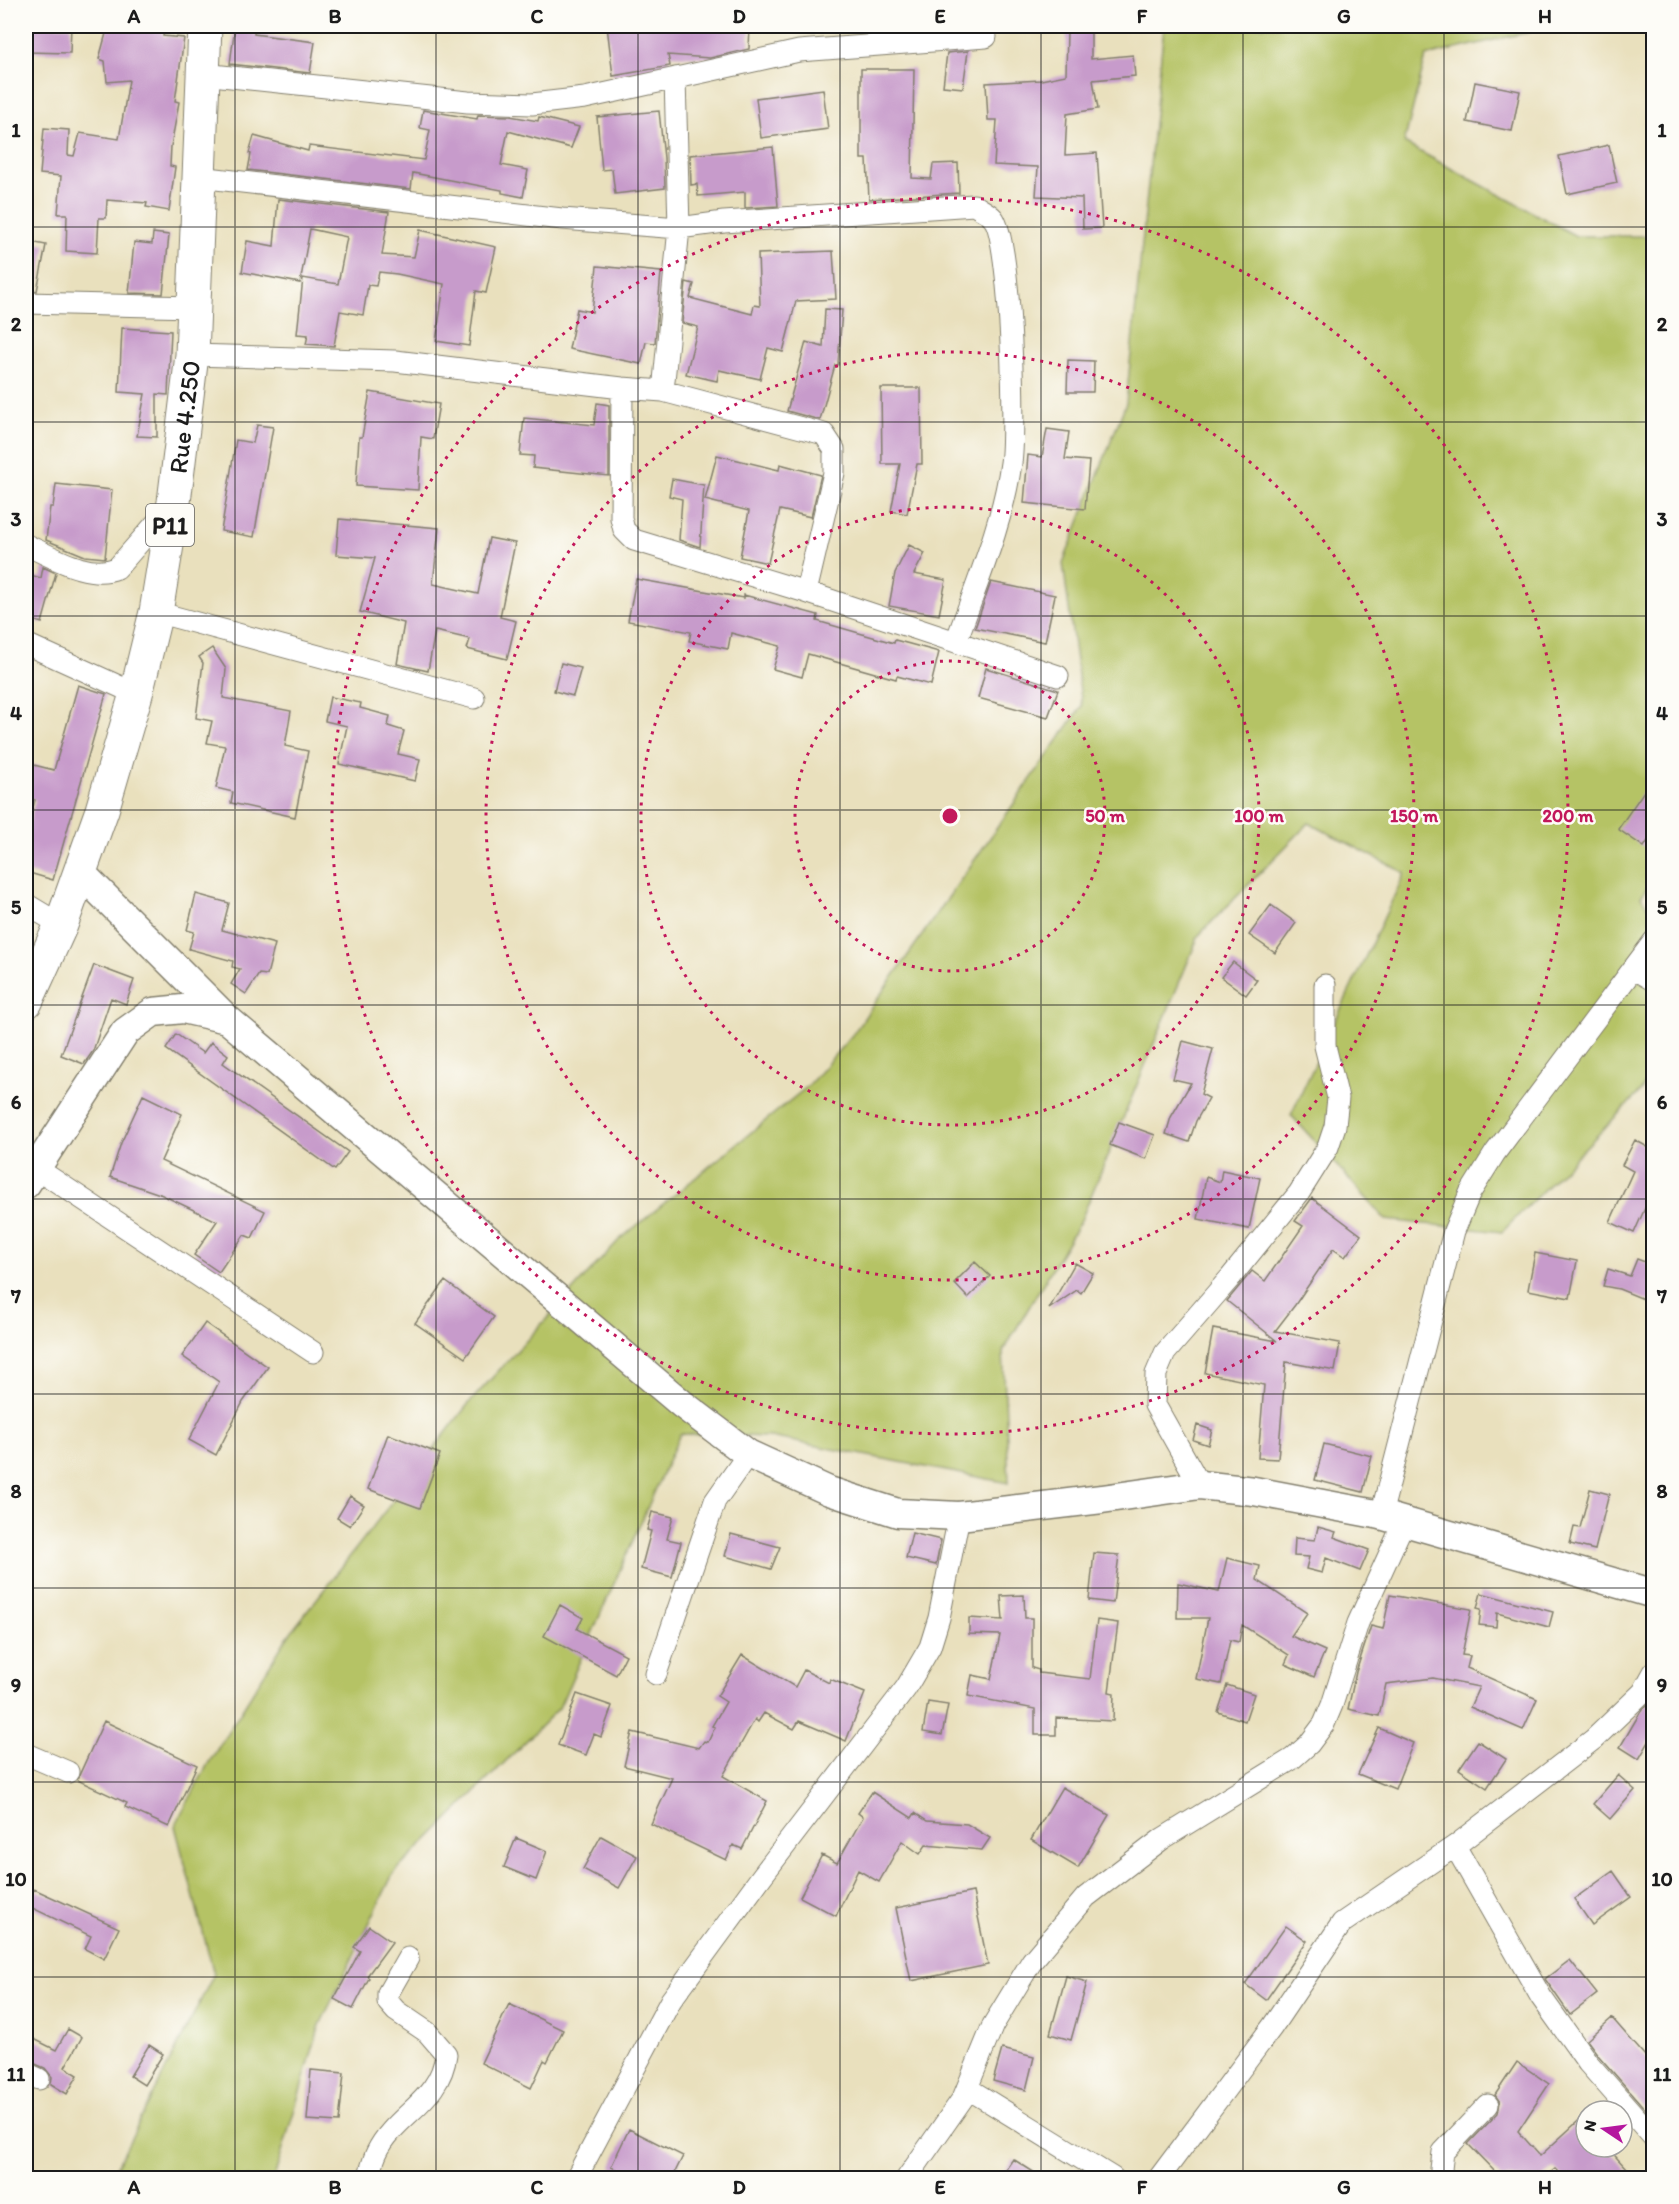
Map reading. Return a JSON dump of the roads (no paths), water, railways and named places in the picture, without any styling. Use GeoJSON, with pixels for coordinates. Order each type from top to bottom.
{"type":"FeatureCollection","features":[{"type":"Feature","properties":{"kind":"main road","name":"Rue 4.250"},"geometry":{"type":"LineString","coordinates":[[26,1002],[61,925],[102,810],[136,694],[156,612],[174,502],[192,355],[205,26]]}},
{"type":"Feature","properties":{"kind":"street"},"geometry":{"type":"LineString","coordinates":[[203,74],[468,102],[532,104],[585,98],[799,51],[986,37]]}},
{"type":"Feature","properties":{"kind":"street"},"geometry":{"type":"LineString","coordinates":[[663,391],[679,228],[675,78]]}},
{"type":"Feature","properties":{"kind":"street"},"geometry":{"type":"LineString","coordinates":[[199,177],[562,219],[679,228],[724,222],[974,205],[994,218],[1001,237],[1010,318],[1012,462],[1002,509],[956,642]]}},
{"type":"Feature","properties":{"kind":"street"},"geometry":{"type":"LineString","coordinates":[[26,303],[194,307]]}},
{"type":"Feature","properties":{"kind":"street"},"geometry":{"type":"LineString","coordinates":[[192,355],[395,361],[663,391],[824,434],[834,449],[834,473],[806,592]]}},
{"type":"Feature","properties":{"kind":"street"},"geometry":{"type":"LineString","coordinates":[[622,388],[621,518],[624,530],[634,540],[806,592],[1058,676]]}},
{"type":"Feature","properties":{"kind":"street"},"geometry":{"type":"LineString","coordinates":[[26,545],[86,570],[106,572],[117,568],[174,502]]}},
{"type":"Feature","properties":{"kind":"street"},"geometry":{"type":"LineString","coordinates":[[156,612],[474,698]]}},
{"type":"Feature","properties":{"kind":"street"},"geometry":{"type":"LineString","coordinates":[[26,644],[136,694]]}},
{"type":"Feature","properties":{"kind":"street"},"geometry":{"type":"LineString","coordinates":[[80,872],[227,1019],[682,1404],[748,1454],[829,1491],[898,1513],[959,1516],[1200,1485],[1254,1491],[1393,1519],[1653,1594]]}},
{"type":"Feature","properties":{"kind":"street"},"geometry":{"type":"LineString","coordinates":[[26,904],[61,925]]}},
{"type":"Feature","properties":{"kind":"street"},"geometry":{"type":"LineString","coordinates":[[907,2178],[963,2098],[993,2025],[1032,1961],[1086,1897],[1162,1839],[1292,1759],[1309,1744],[1324,1724],[1393,1519],[1454,1231],[1470,1193],[1495,1153],[1653,941]]}},
{"type":"Feature","properties":{"kind":"street"},"geometry":{"type":"LineString","coordinates":[[1634,969],[1653,981]]}},
{"type":"Feature","properties":{"kind":"street"},"geometry":{"type":"LineString","coordinates":[[1200,1485],[1155,1405],[1156,1374],[1165,1353],[1299,1193],[1328,1147],[1335,1126],[1338,1098],[1325,1046],[1325,985]]}},
{"type":"Feature","properties":{"kind":"street"},"geometry":{"type":"LineString","coordinates":[[227,1019],[183,1009],[153,1012],[125,1032],[31,1176],[314,1352]]}},
{"type":"Feature","properties":{"kind":"street"},"geometry":{"type":"LineString","coordinates":[[656,1674],[715,1501],[748,1454]]}},
{"type":"Feature","properties":{"kind":"street"},"geometry":{"type":"LineString","coordinates":[[576,2178],[672,2000],[762,1876],[906,1688],[930,1647],[939,1618],[959,1516]]}},
{"type":"Feature","properties":{"kind":"street"},"geometry":{"type":"LineString","coordinates":[[1159,2178],[1272,2027],[1342,1923],[1455,1846],[1594,1739],[1643,1692],[1653,1672]]}},
{"type":"Feature","properties":{"kind":"street"},"geometry":{"type":"LineString","coordinates":[[26,1754],[68,1772]]}},
{"type":"Feature","properties":{"kind":"street"},"geometry":{"type":"LineString","coordinates":[[1455,1846],[1541,1997],[1588,2063],[1653,2138]]}},
{"type":"Feature","properties":{"kind":"street"},"geometry":{"type":"LineString","coordinates":[[368,2178],[377,2151],[392,2131],[439,2081],[445,2069],[446,2054],[428,2032],[396,2011],[388,2002],[388,1993],[408,1958]]}},
{"type":"Feature","properties":{"kind":"street"},"geometry":{"type":"LineString","coordinates":[[967,2088],[1113,2178]]}},
{"type":"Feature","properties":{"kind":"street"},"geometry":{"type":"LineString","coordinates":[[1443,2178],[1441,2169],[1443,2152],[1488,2105]]}}]}
